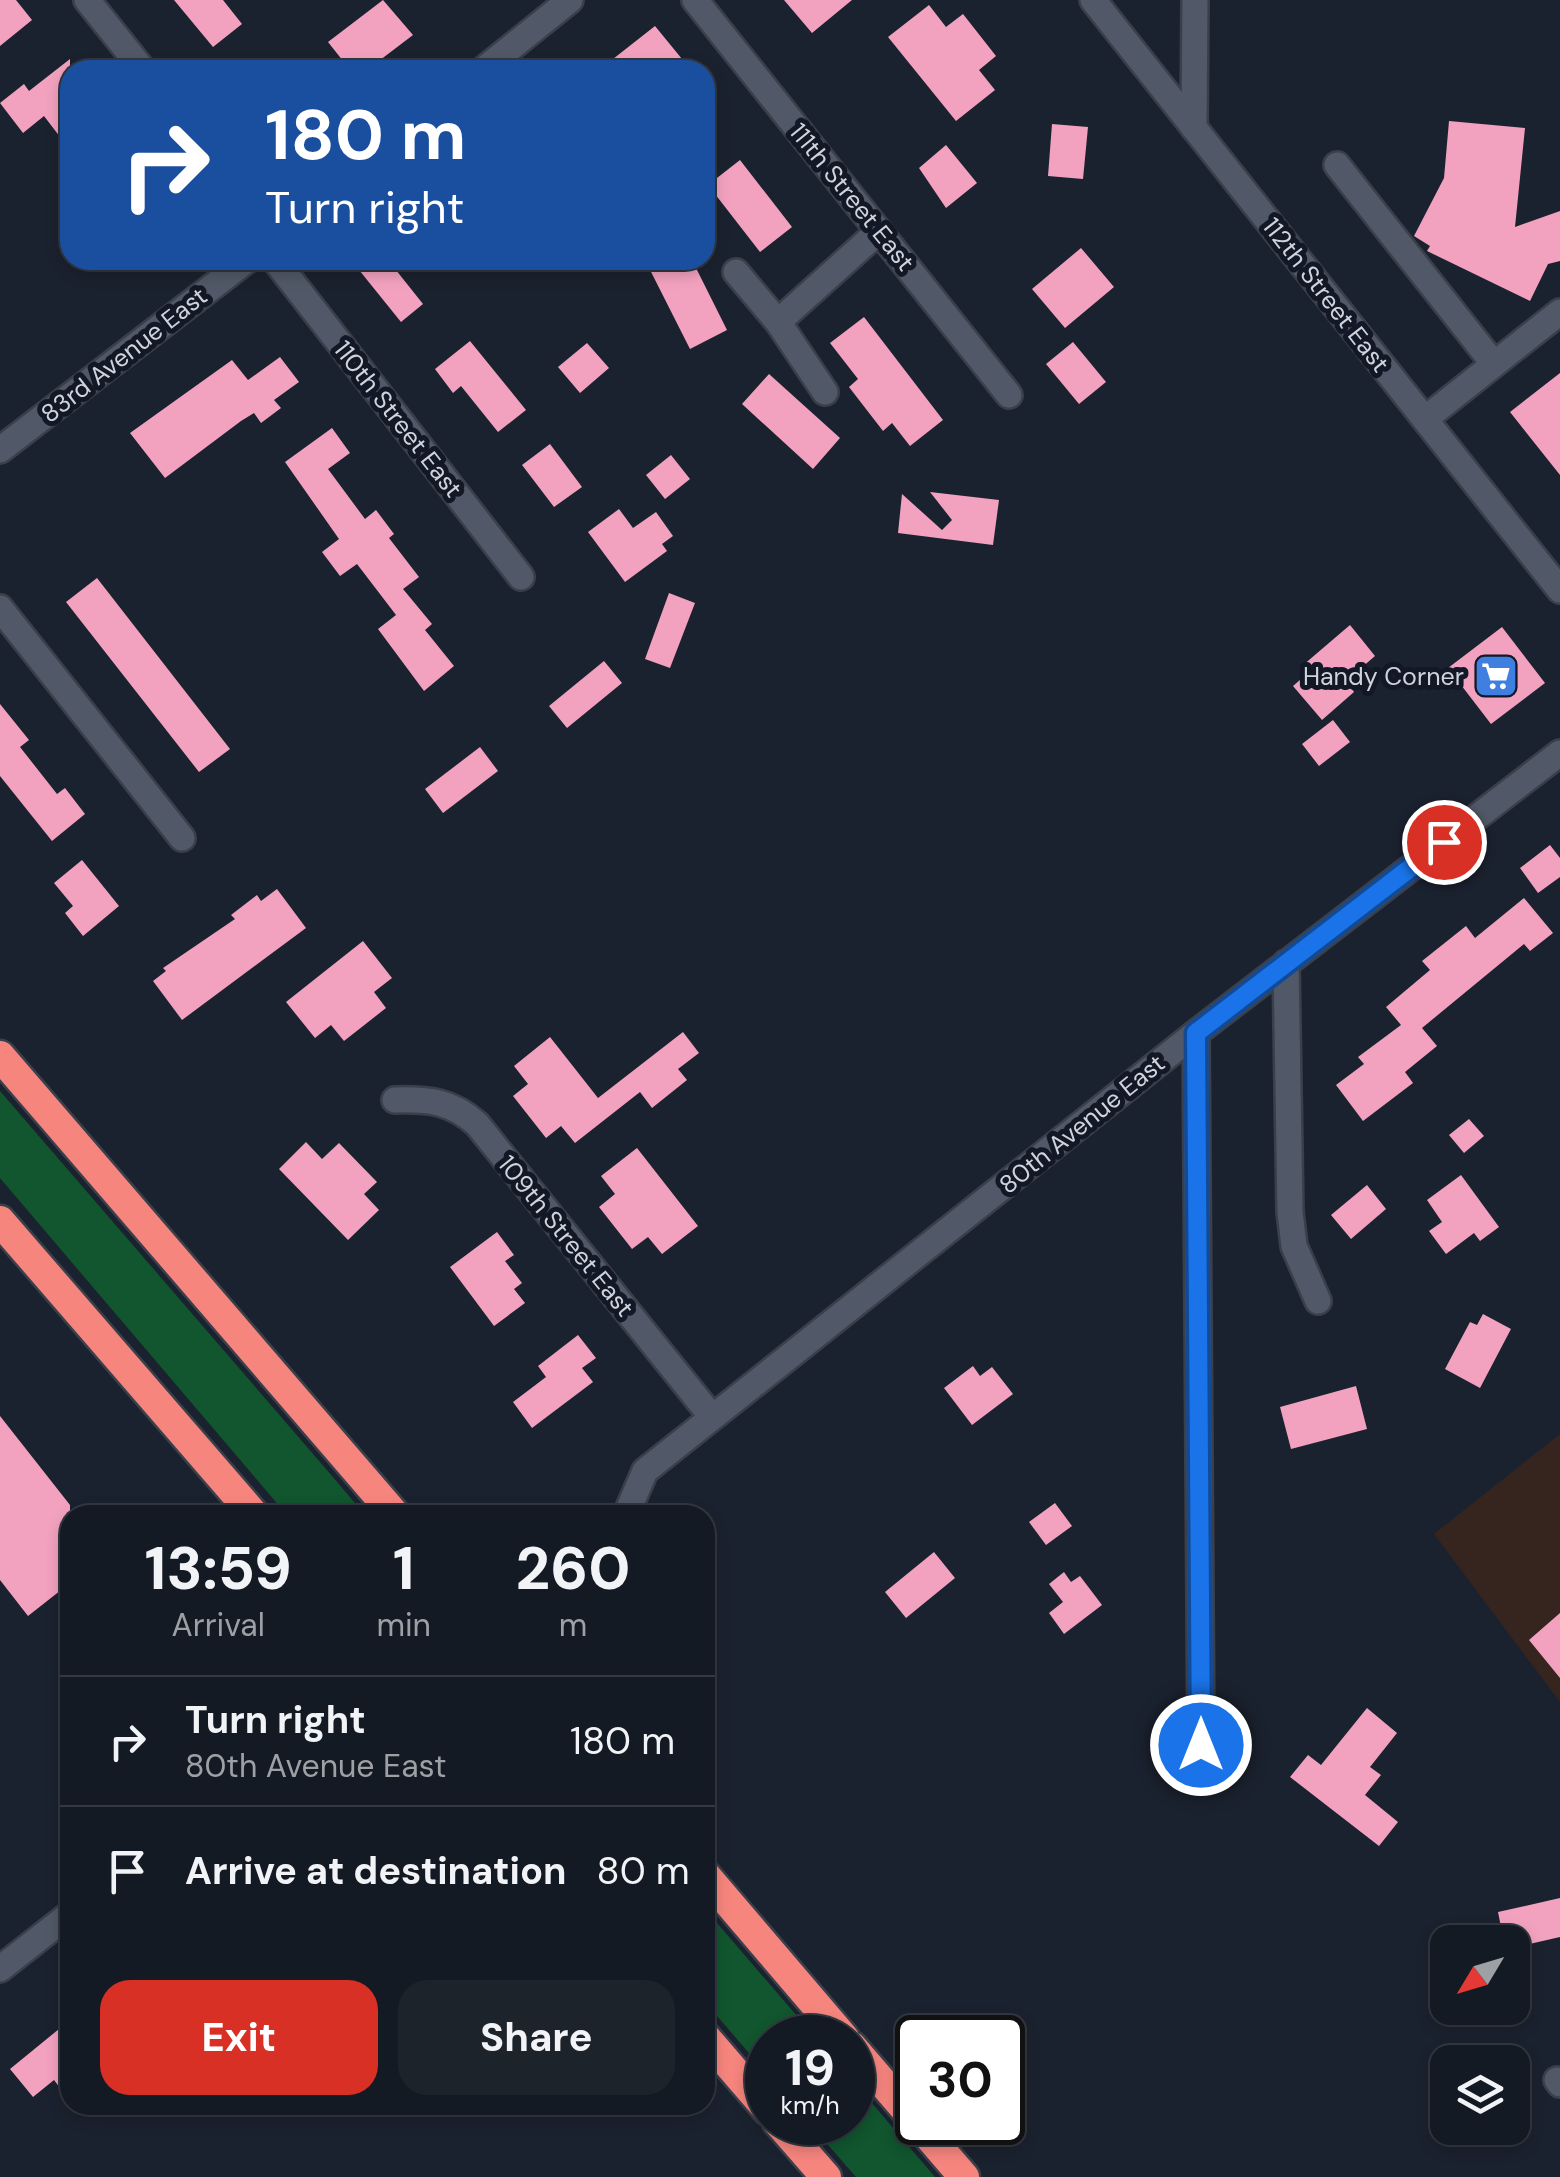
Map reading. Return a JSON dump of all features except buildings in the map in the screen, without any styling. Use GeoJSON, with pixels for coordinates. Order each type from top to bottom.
{"type":"FeatureCollection","features":[{"type":"Feature","properties":{"kind":"highway"},"geometry":{"type":"LineString","coordinates":[[0,1056],[386,1505]]}},
{"type":"Feature","properties":{"kind":"highway"},"geometry":{"type":"LineString","coordinates":[[0,1221],[245,1505]]}},
{"type":"Feature","properties":{"kind":"highway"},"geometry":{"type":"LineString","coordinates":[[715,1887],[824,2015]]}},
{"type":"Feature","properties":{"kind":"highway"},"geometry":{"type":"LineString","coordinates":[[715,2049],[745,2084]]}},
{"type":"Feature","properties":{"kind":"highway"},"geometry":{"type":"LineString","coordinates":[[875,2074],[964,2177]]}},
{"type":"Feature","properties":{"kind":"highway"},"geometry":{"type":"LineString","coordinates":[[798,2145],[826,2177]]}},
{"type":"Feature","properties":{"kind":"street"},"geometry":{"type":"LineString","coordinates":[[86,0],[135,60]]}},
{"type":"Feature","properties":{"kind":"street"},"geometry":{"type":"LineString","coordinates":[[495,60],[570,0]]}},
{"type":"Feature","properties":{"kind":"street","name":"111th Street East"},"geometry":{"type":"LineString","coordinates":[[695,0],[1009,395]]}},
{"type":"Feature","properties":{"kind":"street","name":"112th Street East"},"geometry":{"type":"LineString","coordinates":[[1093,0],[1560,590]]}},
{"type":"Feature","properties":{"kind":"street"},"geometry":{"type":"LineString","coordinates":[[1194,128],[1195,0]]}},
{"type":"Feature","properties":{"kind":"street"},"geometry":{"type":"LineString","coordinates":[[1337,165],[1494,364]]}},
{"type":"Feature","properties":{"kind":"street"},"geometry":{"type":"LineString","coordinates":[[778,322],[879,231]]}},
{"type":"Feature","properties":{"kind":"street","name":"83rd Avenue East"},"geometry":{"type":"LineString","coordinates":[[0,450],[233,270]]}},
{"type":"Feature","properties":{"kind":"street","name":"110th Street East"},"geometry":{"type":"LineString","coordinates":[[283,270],[521,577]]}},
{"type":"Feature","properties":{"kind":"street"},"geometry":{"type":"LineString","coordinates":[[736,272],[778,322],[825,392]]}},
{"type":"Feature","properties":{"kind":"street"},"geometry":{"type":"LineString","coordinates":[[1424,419],[1560,312]]}},
{"type":"Feature","properties":{"kind":"street"},"geometry":{"type":"LineString","coordinates":[[0,608],[182,838]]}},
{"type":"Feature","properties":{"kind":"street","name":"80th Avenue East"},"geometry":{"type":"LineString","coordinates":[[630,1505],[645,1471],[1196,1033],[1560,752]]}},
{"type":"Feature","properties":{"kind":"street"},"geometry":{"type":"LineString","coordinates":[[1286,963],[1290,1212],[1294,1246],[1318,1301]]}},
{"type":"Feature","properties":{"kind":"street"},"geometry":{"type":"LineString","coordinates":[[1196,1033],[1201,1745]]}},
{"type":"Feature","properties":{"kind":"street","name":"109th Street East"},"geometry":{"type":"LineString","coordinates":[[395,1100],[440,1101],[460,1108],[477,1124],[712,1417]]}},
{"type":"Feature","properties":{"kind":"street"},"geometry":{"type":"LineString","coordinates":[[0,1970],[60,1922]]}},
{"type":"Feature","properties":{"kind":"shaded area"},"geometry":{"type":"Polygon","coordinates":[[[1560,1434],[1560,1702],[1434,1534],[1560,1434]]]}},
{"type":"Feature","properties":{"kind":"green space"},"geometry":{"type":"Polygon","coordinates":[[[0,1091],[356,1505],[278,1505],[0,1178],[0,1091]]]}},
{"type":"Feature","properties":{"kind":"green space"},"geometry":{"type":"Polygon","coordinates":[[[715,1921],[796,2015],[745,2015],[745,2048],[715,2014],[715,1921]]]}},
{"type":"Feature","properties":{"kind":"green space"},"geometry":{"type":"Polygon","coordinates":[[[875,2107],[895,2130],[895,2145],[908,2145],[935,2177],[856,2177],[828,2145],[875,2145],[875,2107]]]}},
{"type":"Feature","properties":{"kind":"place","name":"Handy Corner"},"geometry":{"type":"Point","coordinates":[1496,676]}},
{"type":"Feature","properties":{"kind":"route"},"geometry":{"type":"LineString","coordinates":[[1201,1745],[1196,1033],[1444,842]]}}]}
